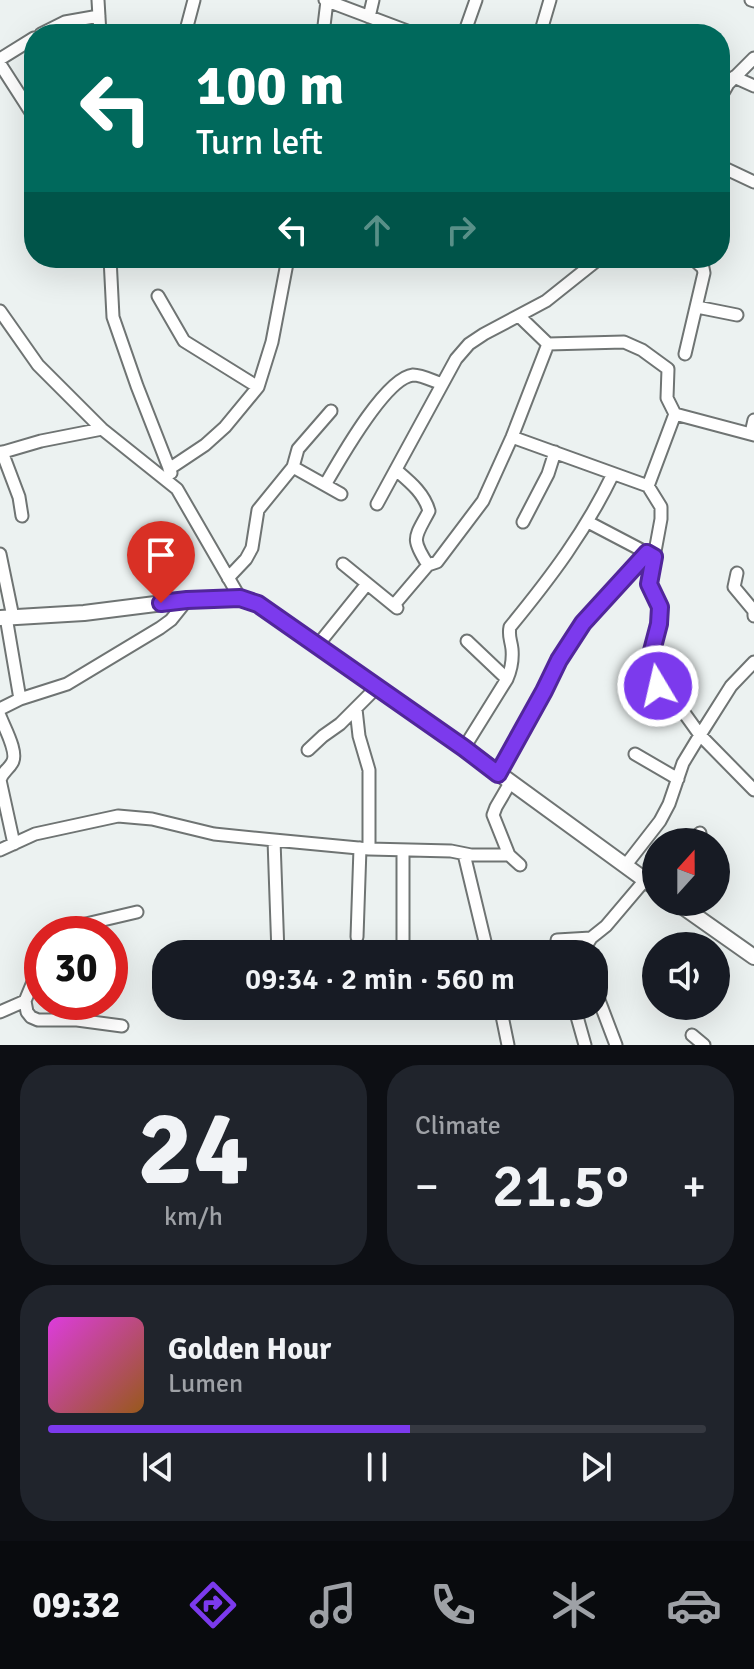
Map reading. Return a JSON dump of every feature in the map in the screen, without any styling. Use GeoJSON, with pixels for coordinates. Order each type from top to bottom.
{"type":"FeatureCollection","features":[{"type":"Feature","properties":{"kind":"street"},"geometry":{"type":"LineString","coordinates":[[98,0],[99,24]]}},
{"type":"Feature","properties":{"kind":"street"},"geometry":{"type":"LineString","coordinates":[[188,24],[194,0]]}},
{"type":"Feature","properties":{"kind":"street"},"geometry":{"type":"LineString","coordinates":[[369,17],[373,0]]}},
{"type":"Feature","properties":{"kind":"street"},"geometry":{"type":"LineString","coordinates":[[468,24],[476,0]]}},
{"type":"Feature","properties":{"kind":"street"},"geometry":{"type":"LineString","coordinates":[[543,24],[550,0]]}},
{"type":"Feature","properties":{"kind":"street"},"geometry":{"type":"LineString","coordinates":[[324,24],[326,1],[388,24]]}},
{"type":"Feature","properties":{"kind":"street"},"geometry":{"type":"LineString","coordinates":[[61,24],[99,16]]}},
{"type":"Feature","properties":{"kind":"street"},"geometry":{"type":"LineString","coordinates":[[24,45],[0,61],[24,101]]}},
{"type":"Feature","properties":{"kind":"street"},"geometry":{"type":"LineString","coordinates":[[730,83],[754,58]]}},
{"type":"Feature","properties":{"kind":"street"},"geometry":{"type":"LineString","coordinates":[[734,77],[754,86]]}},
{"type":"Feature","properties":{"kind":"street"},"geometry":{"type":"LineString","coordinates":[[730,173],[754,182]]}},
{"type":"Feature","properties":{"kind":"street"},"geometry":{"type":"LineString","coordinates":[[111,268],[113,317],[169,469],[177,489],[240,598]]}},
{"type":"Feature","properties":{"kind":"street"},"geometry":{"type":"LineString","coordinates":[[169,469],[225,427],[258,387],[272,342],[286,268]]}},
{"type":"Feature","properties":{"kind":"street"},"geometry":{"type":"LineString","coordinates":[[377,504],[456,359],[469,344],[546,301],[587,268]]}},
{"type":"Feature","properties":{"kind":"street"},"geometry":{"type":"LineString","coordinates":[[685,354],[703,268]]}},
{"type":"Feature","properties":{"kind":"street"},"geometry":{"type":"LineString","coordinates":[[158,296],[184,341],[258,387]]}},
{"type":"Feature","properties":{"kind":"street"},"geometry":{"type":"LineString","coordinates":[[697,307],[737,315]]}},
{"type":"Feature","properties":{"kind":"street"},"geometry":{"type":"LineString","coordinates":[[0,311],[38,365],[102,429],[177,489]]}},
{"type":"Feature","properties":{"kind":"street"},"geometry":{"type":"LineString","coordinates":[[519,316],[548,344],[624,342],[642,350],[668,369],[667,398],[675,414],[648,486]]}},
{"type":"Feature","properties":{"kind":"street"},"geometry":{"type":"LineString","coordinates":[[343,564],[396,607],[428,565],[437,562],[483,501],[548,344]]}},
{"type":"Feature","properties":{"kind":"street"},"geometry":{"type":"LineString","coordinates":[[325,485],[362,426],[384,396],[401,380],[410,375],[442,384]]}},
{"type":"Feature","properties":{"kind":"street"},"geometry":{"type":"LineString","coordinates":[[228,578],[252,548],[258,510],[293,467],[298,449],[331,411]]}},
{"type":"Feature","properties":{"kind":"street"},"geometry":{"type":"LineString","coordinates":[[675,414],[752,434],[754,420]]}},
{"type":"Feature","properties":{"kind":"street"},"geometry":{"type":"LineString","coordinates":[[22,516],[19,497],[1,453],[41,441],[102,429]]}},
{"type":"Feature","properties":{"kind":"street"},"geometry":{"type":"LineString","coordinates":[[512,437],[648,486],[661,507],[661,519],[651,555],[649,584],[660,607],[659,624],[648,666],[650,676],[677,703],[700,735],[754,790]]}},
{"type":"Feature","properties":{"kind":"street"},"geometry":{"type":"LineString","coordinates":[[523,522],[548,474],[555,452]]}},
{"type":"Feature","properties":{"kind":"street"},"geometry":{"type":"LineString","coordinates":[[293,467],[341,494]]}},
{"type":"Feature","properties":{"kind":"street"},"geometry":{"type":"LineString","coordinates":[[396,470],[416,487],[427,505],[429,511],[416,533],[416,544],[428,565]]}},
{"type":"Feature","properties":{"kind":"street"},"geometry":{"type":"LineString","coordinates":[[464,748],[511,669],[510,627],[557,569],[588,522],[613,474]]}},
{"type":"Feature","properties":{"kind":"street"},"geometry":{"type":"LineString","coordinates":[[588,522],[651,555]]}},
{"type":"Feature","properties":{"kind":"street"},"geometry":{"type":"LineString","coordinates":[[0,554],[6,617],[20,699]]}},
{"type":"Feature","properties":{"kind":"street"},"geometry":{"type":"LineString","coordinates":[[520,865],[509,855],[493,815],[504,779],[559,660],[583,623],[651,555]]}},
{"type":"Feature","properties":{"kind":"street"},"geometry":{"type":"LineString","coordinates":[[737,573],[734,587],[754,611],[754,616]]}},
{"type":"Feature","properties":{"kind":"street"},"geometry":{"type":"LineString","coordinates":[[317,646],[367,584]]}},
{"type":"Feature","properties":{"kind":"street"},"geometry":{"type":"LineString","coordinates":[[6,617],[84,613],[187,600],[240,598],[258,604],[642,878]]}},
{"type":"Feature","properties":{"kind":"street"},"geometry":{"type":"LineString","coordinates":[[0,709],[67,684],[86,673],[160,628],[180,611],[187,600]]}},
{"type":"Feature","properties":{"kind":"street"},"geometry":{"type":"LineString","coordinates":[[467,641],[507,679]]}},
{"type":"Feature","properties":{"kind":"street"},"geometry":{"type":"LineString","coordinates":[[625,866],[660,821],[683,763],[700,735],[731,686],[754,662]]}},
{"type":"Feature","properties":{"kind":"street"},"geometry":{"type":"LineString","coordinates":[[308,750],[377,687]]}},
{"type":"Feature","properties":{"kind":"street"},"geometry":{"type":"LineString","coordinates":[[356,709],[359,736],[369,770],[357,937]]}},
{"type":"Feature","properties":{"kind":"street"},"geometry":{"type":"LineString","coordinates":[[0,716],[15,752],[12,763],[0,780],[14,844]]}},
{"type":"Feature","properties":{"kind":"street"},"geometry":{"type":"LineString","coordinates":[[635,754],[678,779]]}},
{"type":"Feature","properties":{"kind":"street"},"geometry":{"type":"LineString","coordinates":[[0,850],[35,834],[118,816],[152,819],[214,834],[274,840],[365,849],[509,855]]}},
{"type":"Feature","properties":{"kind":"street"},"geometry":{"type":"LineString","coordinates":[[274,840],[278,940]]}},
{"type":"Feature","properties":{"kind":"street"},"geometry":{"type":"LineString","coordinates":[[403,850],[403,940]]}},
{"type":"Feature","properties":{"kind":"street"},"geometry":{"type":"LineString","coordinates":[[464,854],[485,940]]}},
{"type":"Feature","properties":{"kind":"street"},"geometry":{"type":"LineString","coordinates":[[557,940],[591,938],[642,892]]}},
{"type":"Feature","properties":{"kind":"street"},"geometry":{"type":"LineString","coordinates":[[120,916],[137,912]]}},
{"type":"Feature","properties":{"kind":"street"},"geometry":{"type":"LineString","coordinates":[[696,916],[754,957]]}},
{"type":"Feature","properties":{"kind":"street"},"geometry":{"type":"LineString","coordinates":[[0,1012],[24,1001]]}},
{"type":"Feature","properties":{"kind":"street"},"geometry":{"type":"LineString","coordinates":[[77,1020],[122,1026]]}},
{"type":"Feature","properties":{"kind":"street"},"geometry":{"type":"LineString","coordinates":[[503,1020],[508,1045]]}},
{"type":"Feature","properties":{"kind":"street"},"geometry":{"type":"LineString","coordinates":[[578,1020],[585,1045]]}},
{"type":"Feature","properties":{"kind":"street"},"geometry":{"type":"LineString","coordinates":[[607,1020],[616,1045]]}},
{"type":"Feature","properties":{"kind":"street"},"geometry":{"type":"LineString","coordinates":[[692,1035],[704,1045]]}},
{"type":"Feature","properties":{"kind":"route"},"geometry":{"type":"LineString","coordinates":[[161,603],[240,598],[258,604],[498,774],[559,660],[583,623],[647,553],[654,557],[649,584],[660,607],[659,624],[648,666],[650,676],[658,686]]}}]}
